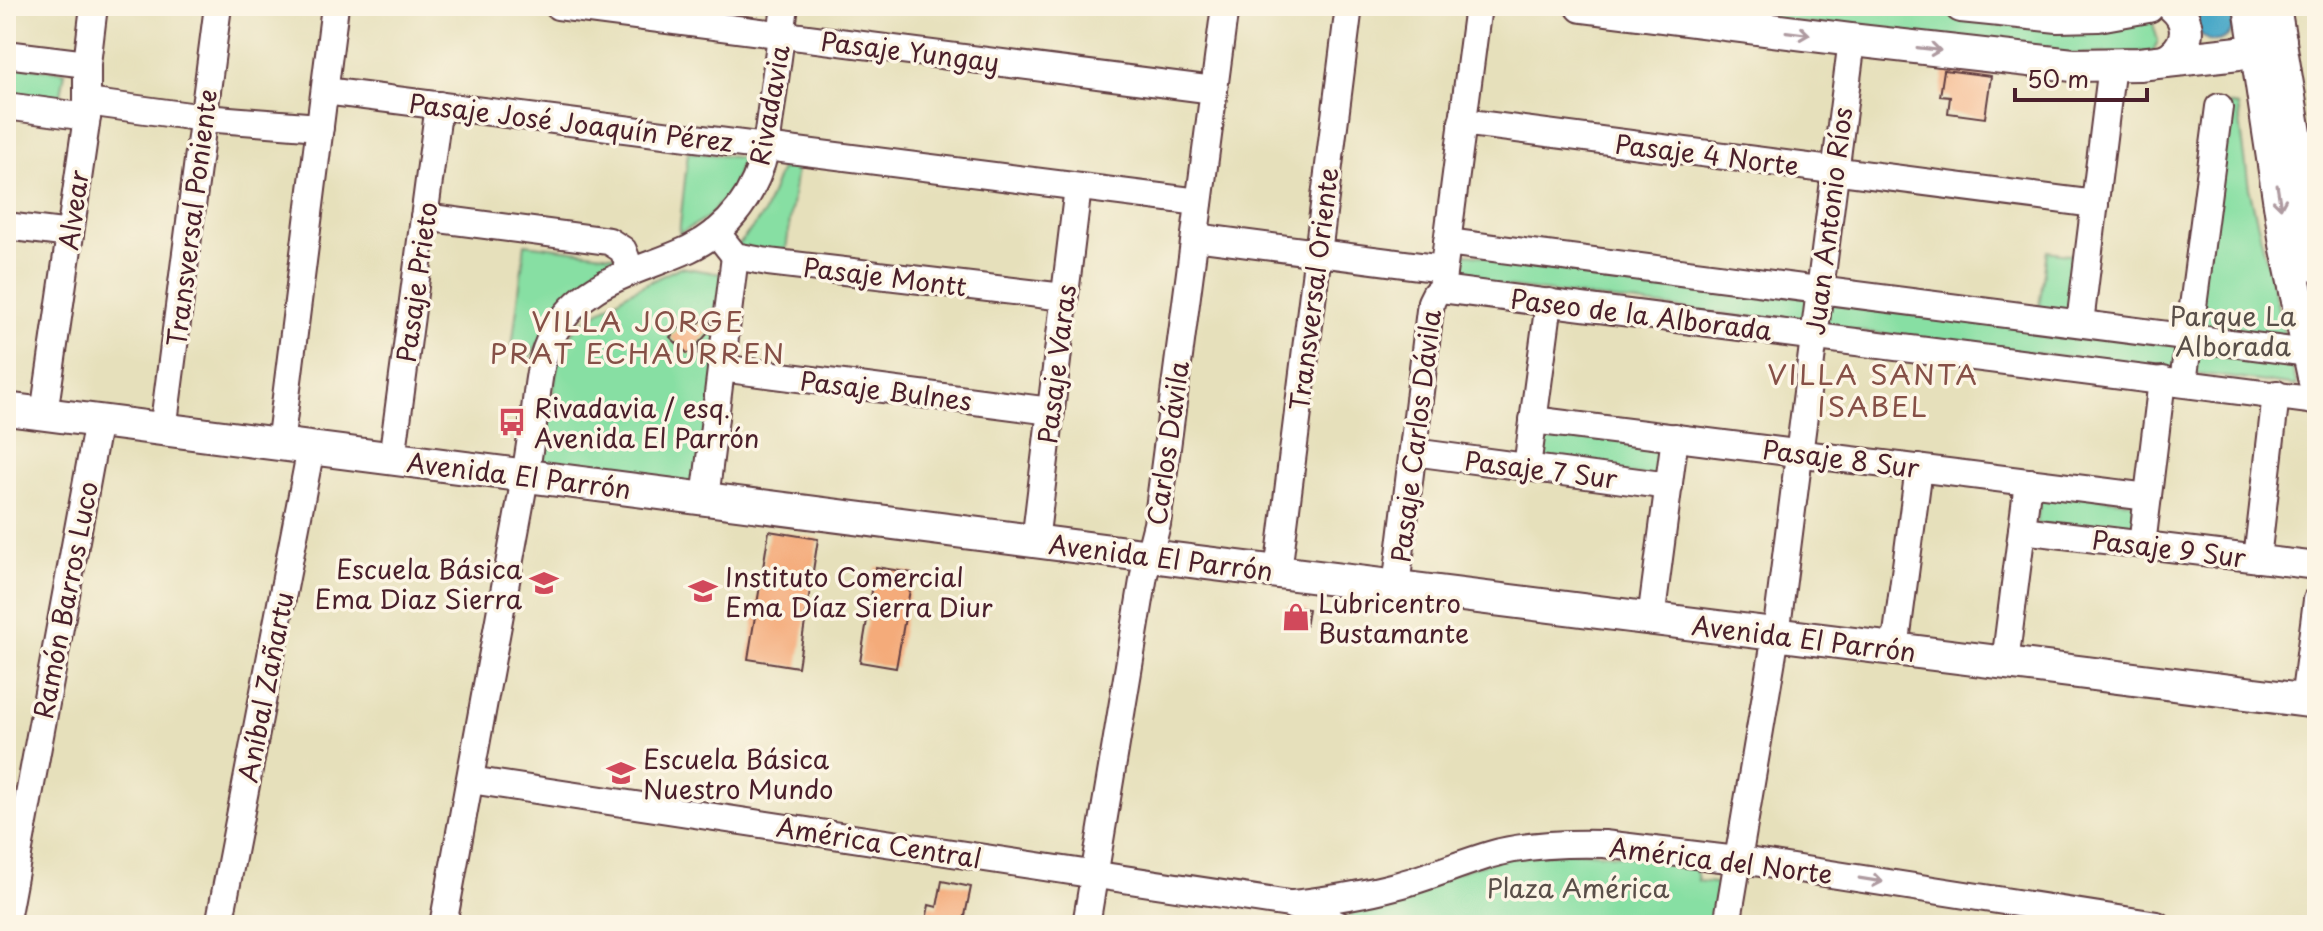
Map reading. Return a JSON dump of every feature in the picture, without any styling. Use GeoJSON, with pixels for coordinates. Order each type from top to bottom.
{"type":"FeatureCollection","features":[{"type":"Feature","properties":{"kind":"main road"},"geometry":{"type":"LineString","coordinates":[[1582,6],[2035,62],[2112,65],[2165,61],[2267,22],[2308,246],[2308,353],[2317,391]]}},
{"type":"Feature","properties":{"kind":"main road"},"geometry":{"type":"LineString","coordinates":[[1961,6],[2058,16],[2098,15],[2148,6]]}},
{"type":"Feature","properties":{"kind":"main road"},"geometry":{"type":"LineString","coordinates":[[2165,61],[2182,48],[2186,35],[2185,22],[2173,6]]}},
{"type":"Feature","properties":{"kind":"main road","name":"Avenida El Parrón"},"geometry":{"type":"LineString","coordinates":[[6,409],[2310,702]]}},
{"type":"Feature","properties":{"kind":"street","name":"Alvear"},"geometry":{"type":"LineString","coordinates":[[44,414],[87,109],[87,64],[94,6]]}},
{"type":"Feature","properties":{"kind":"street","name":"Transversal Poniente"},"geometry":{"type":"LineString","coordinates":[[163,430],[218,6]]}},
{"type":"Feature","properties":{"kind":"street","name":"Aníbal Zañartu"},"geometry":{"type":"LineString","coordinates":[[219,925],[296,446],[320,127],[335,6]]}},
{"type":"Feature","properties":{"kind":"street","name":"Pasaje Yungay"},"geometry":{"type":"LineString","coordinates":[[558,6],[1214,90]]}},
{"type":"Feature","properties":{"kind":"street","name":"Rivadavia"},"geometry":{"type":"LineString","coordinates":[[443,925],[525,476],[542,361],[553,334],[580,300],[602,284],[687,250],[727,223],[745,201],[762,166],[766,147],[785,6]]}},
{"type":"Feature","properties":{"kind":"street","name":"Carlos Dávila"},"geometry":{"type":"LineString","coordinates":[[1086,925],[1144,575],[1157,524],[1225,6]]}},
{"type":"Feature","properties":{"kind":"street","name":"Transversal Oriente"},"geometry":{"type":"LineString","coordinates":[[1278,572],[1349,6]]}},
{"type":"Feature","properties":{"kind":"street"},"geometry":{"type":"LineString","coordinates":[[1442,279],[1478,6]]}},
{"type":"Feature","properties":{"kind":"street","name":"Juan Antonio Ríos"},"geometry":{"type":"LineString","coordinates":[[1727,925],[1776,635],[1852,40]]}},
{"type":"Feature","properties":{"kind":"street"},"geometry":{"type":"LineString","coordinates":[[6,54],[87,64]]}},
{"type":"Feature","properties":{"kind":"street"},"geometry":{"type":"LineString","coordinates":[[2080,323],[2112,65]]}},
{"type":"Feature","properties":{"kind":"street","name":"Pasaje José Joaquín Pérez"},"geometry":{"type":"LineString","coordinates":[[325,91],[1199,202]]}},
{"type":"Feature","properties":{"kind":"street","name":"Pasaje Prieto"},"geometry":{"type":"LineString","coordinates":[[392,459],[439,105]]}},
{"type":"Feature","properties":{"kind":"street"},"geometry":{"type":"LineString","coordinates":[[6,106],[87,109],[320,127]]}},
{"type":"Feature","properties":{"kind":"street"},"geometry":{"type":"LineString","coordinates":[[2142,545],[2148,497],[2172,381],[2189,337],[2219,107]]}},
{"type":"Feature","properties":{"kind":"street","name":"Pasaje 4 Norte"},"geometry":{"type":"LineString","coordinates":[[1462,122],[2095,204]]}},
{"type":"Feature","properties":{"kind":"street","name":"Pasaje Varas"},"geometry":{"type":"LineString","coordinates":[[1035,542],[1078,187]]}},
{"type":"Feature","properties":{"kind":"street"},"geometry":{"type":"LineString","coordinates":[[424,217],[609,241],[623,250],[631,271]]}},
{"type":"Feature","properties":{"kind":"street"},"geometry":{"type":"LineString","coordinates":[[6,226],[70,234]]}},
{"type":"Feature","properties":{"kind":"street"},"geometry":{"type":"LineString","coordinates":[[705,499],[735,256],[716,232]]}},
{"type":"Feature","properties":{"kind":"street","name":"Paseo de la Alborada"},"geometry":{"type":"LineString","coordinates":[[1195,237],[1318,253],[1549,302],[2317,401]]}},
{"type":"Feature","properties":{"kind":"street","name":"Paseo de la Alborada"},"geometry":{"type":"LineString","coordinates":[[1447,242],[2308,353]]}},
{"type":"Feature","properties":{"kind":"street","name":"Pasaje Montt"},"geometry":{"type":"LineString","coordinates":[[735,256],[1064,297]]}},
{"type":"Feature","properties":{"kind":"street","name":"Pasaje Carlos Dávila"},"geometry":{"type":"LineString","coordinates":[[1396,587],[1431,302],[1442,279]]}},
{"type":"Feature","properties":{"kind":"street"},"geometry":{"type":"LineString","coordinates":[[1527,467],[1549,302]]}},
{"type":"Feature","properties":{"kind":"street","name":"Pasaje Bulnes"},"geometry":{"type":"LineString","coordinates":[[721,368],[1051,411]]}},
{"type":"Feature","properties":{"kind":"street"},"geometry":{"type":"LineString","coordinates":[[2257,559],[2276,394]]}},
{"type":"Feature","properties":{"kind":"street","name":"Pasaje 8 Sur"},"geometry":{"type":"LineString","coordinates":[[1533,420],[2148,497]]}},
{"type":"Feature","properties":{"kind":"street","name":"Ramón Barros Luco"},"geometry":{"type":"LineString","coordinates":[[6,920],[98,421]]}},
{"type":"Feature","properties":{"kind":"street"},"geometry":{"type":"LineString","coordinates":[[1651,619],[1675,437]]}},
{"type":"Feature","properties":{"kind":"street","name":"Pasaje 7 Sur"},"geometry":{"type":"LineString","coordinates":[[1413,452],[1669,486]]}},
{"type":"Feature","properties":{"kind":"street"},"geometry":{"type":"LineString","coordinates":[[1895,649],[1919,468]]}},
{"type":"Feature","properties":{"kind":"street"},"geometry":{"type":"LineString","coordinates":[[2005,663],[2028,482]]}},
{"type":"Feature","properties":{"kind":"street","name":"Pasaje 9 Sur"},"geometry":{"type":"LineString","coordinates":[[2022,530],[2317,566]]}},
{"type":"Feature","properties":{"kind":"street"},"geometry":{"type":"LineString","coordinates":[[2310,702],[2317,600]]}},
{"type":"Feature","properties":{"kind":"street","name":"América Central"},"geometry":{"type":"LineString","coordinates":[[470,780],[1289,904]]}},
{"type":"Feature","properties":{"kind":"street","name":"América del Norte"},"geometry":{"type":"LineString","coordinates":[[1289,904],[1370,892],[1431,876],[1500,852],[1554,844],[1604,844],[1738,860],[2157,925]]}},
{"type":"Feature","properties":{"kind":"street"},"geometry":{"type":"LineString","coordinates":[[1289,904],[1339,925]]}},
{"type":"Feature","properties":{"kind":"green space"},"geometry":{"type":"Polygon","coordinates":[[[1672,6],[1893,6],[2051,24],[2151,17],[2158,41],[2153,52],[2049,55],[1672,6]]]}},
{"type":"Feature","properties":{"kind":"green space"},"geometry":{"type":"Polygon","coordinates":[[[6,64],[65,72],[59,106],[6,99],[6,64]]]}},
{"type":"Feature","properties":{"kind":"green space","name":"Parque La Alborada"},"geometry":{"type":"Polygon","coordinates":[[[2216,103],[2238,106],[2249,188],[2297,386],[1455,280],[1451,252],[2183,345],[2216,103]]]}},
{"type":"Feature","properties":{"kind":"green space"},"geometry":{"type":"Polygon","coordinates":[[[688,152],[743,158],[731,190],[708,217],[679,234],[688,152]]]}},
{"type":"Feature","properties":{"kind":"green space"},"geometry":{"type":"Polygon","coordinates":[[[782,166],[797,167],[785,258],[733,251],[763,215],[782,166]]]}},
{"type":"Feature","properties":{"kind":"green space"},"geometry":{"type":"Polygon","coordinates":[[[525,244],[628,257],[570,291],[529,359],[511,356],[525,244]]]}},
{"type":"Feature","properties":{"kind":"green space"},"geometry":{"type":"Polygon","coordinates":[[[2047,251],[2076,255],[2068,311],[2039,307],[2047,251]]]}},
{"type":"Feature","properties":{"kind":"green space"},"geometry":{"type":"Polygon","coordinates":[[[680,267],[728,275],[701,488],[543,464],[559,352],[577,326],[629,292],[680,267]]]}},
{"type":"Feature","properties":{"kind":"green space"},"geometry":{"type":"Polygon","coordinates":[[[1540,425],[1666,441],[1661,478],[1535,462],[1540,425]]]}},
{"type":"Feature","properties":{"kind":"green space"},"geometry":{"type":"Polygon","coordinates":[[[2041,490],[2138,503],[2133,536],[2037,524],[2041,490]]]}},
{"type":"Feature","properties":{"kind":"green space","name":"Plaza América"},"geometry":{"type":"Polygon","coordinates":[[[1575,851],[1681,861],[1696,869],[1698,881],[1724,884],[1717,925],[1364,925],[1338,910],[1502,858],[1575,851]]]}},
{"type":"Feature","properties":{"kind":"water"},"geometry":{"type":"Polygon","coordinates":[[[2215,5],[2228,10],[2233,23],[2228,36],[2215,41],[2202,36],[2197,23],[2202,10],[2215,5]]]}},
{"type":"Feature","properties":{"kind":"building"},"geometry":{"type":"Polygon","coordinates":[[[1944,70],[1991,76],[1985,118],[1948,113],[1950,97],[1940,96],[1944,70]]]}},
{"type":"Feature","properties":{"kind":"building"},"geometry":{"type":"Polygon","coordinates":[[[712,310],[709,332],[699,343],[698,354],[687,353],[670,337],[686,321],[694,328],[712,310]]]}},
{"type":"Feature","properties":{"kind":"building"},"geometry":{"type":"Polygon","coordinates":[[[769,531],[818,539],[798,667],[748,659],[769,531]]]}},
{"type":"Feature","properties":{"kind":"building"},"geometry":{"type":"Polygon","coordinates":[[[876,567],[913,573],[896,668],[860,662],[876,567]]]}},
{"type":"Feature","properties":{"kind":"building","name":"Lubricentro Bustamante"},"geometry":{"type":"Polygon","coordinates":[[[1287,606],[1308,609],[1305,628],[1284,625],[1287,606]]]}},
{"type":"Feature","properties":{"kind":"building"},"geometry":{"type":"Polygon","coordinates":[[[942,881],[971,887],[963,925],[925,925],[929,905],[937,907],[942,881]]]}},
{"type":"Feature","properties":{"kind":"place","name":"Rivadavia / esq. Avenida El Parrón"},"geometry":{"type":"Point","coordinates":[512,422]}},
{"type":"Feature","properties":{"kind":"place","name":"Escuela Básica Ema Diaz Sierra"},"geometry":{"type":"Point","coordinates":[544,583]}},
{"type":"Feature","properties":{"kind":"place","name":"Instituto Comercial Ema Díaz Sierra Diur"},"geometry":{"type":"Point","coordinates":[703,591]}},
{"type":"Feature","properties":{"kind":"place","name":"Lubricentro Bustamante"},"geometry":{"type":"Point","coordinates":[1296,617]}},
{"type":"Feature","properties":{"kind":"place","name":"Escuela Básica Nuestro Mundo"},"geometry":{"type":"Point","coordinates":[621,773]}},
{"type":"Feature","properties":{"kind":"district","name":"VILLA JORGE PRAT ECHAURREN"},"geometry":{"type":"Point","coordinates":[638,336]}},
{"type":"Feature","properties":{"kind":"district","name":"VILLA SANTA ISABEL"},"geometry":{"type":"Point","coordinates":[1873,389]}}]}
